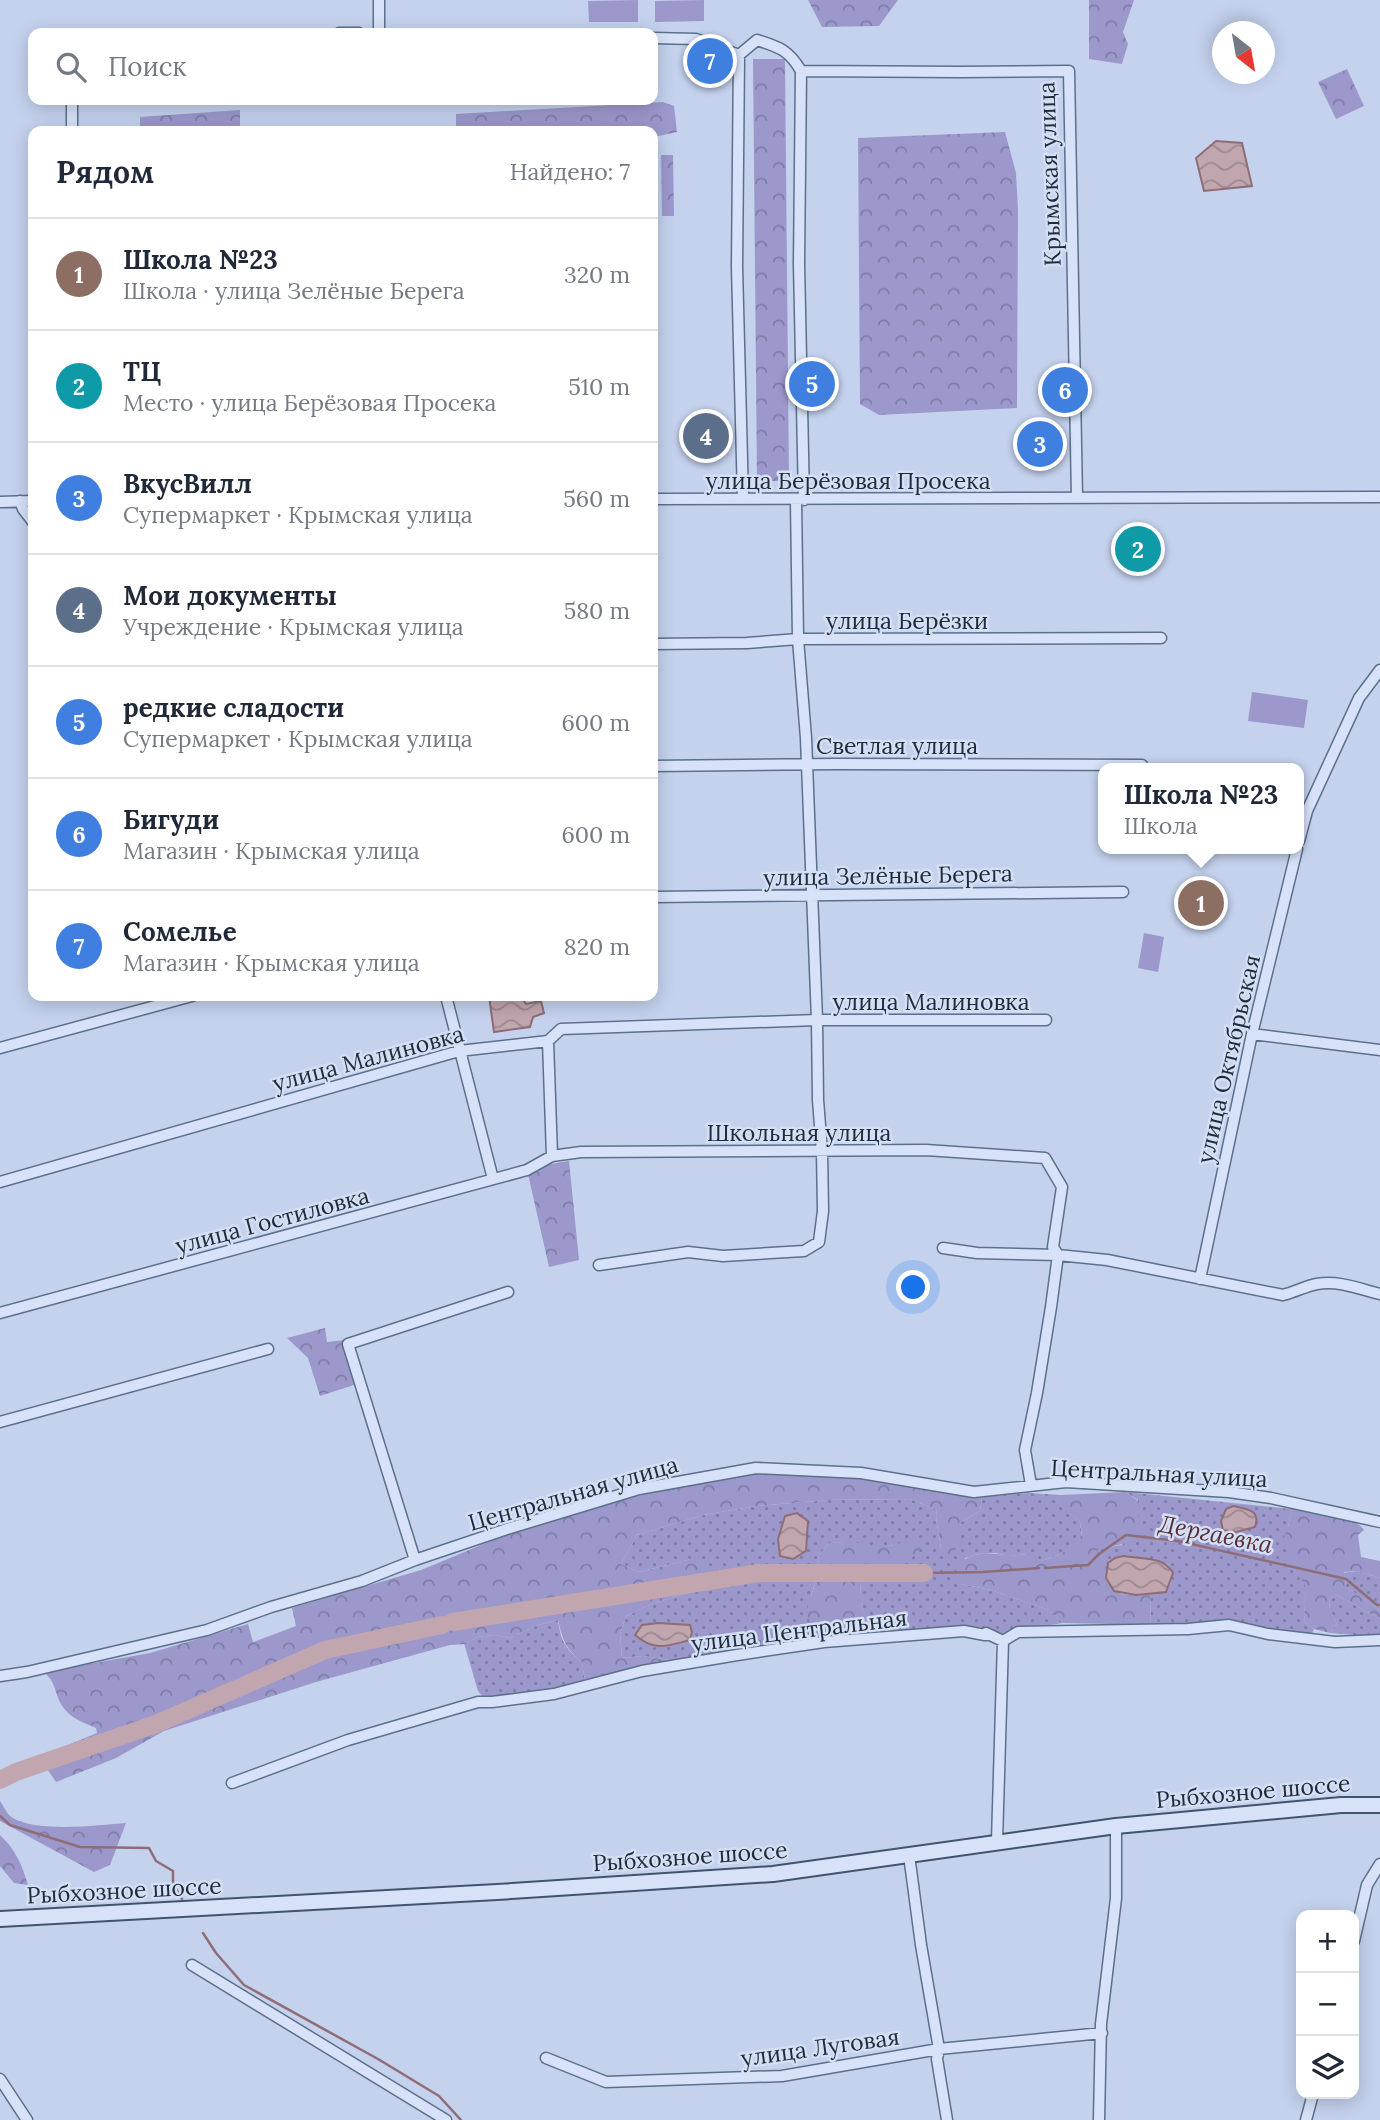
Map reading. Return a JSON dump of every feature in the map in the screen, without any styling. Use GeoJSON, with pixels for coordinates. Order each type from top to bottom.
{"type":"FeatureCollection","features":[{"type":"Feature","properties":{"kind":"main road","name":"Рыбхозное шоссе"},"geometry":{"type":"LineString","coordinates":[[0,1919],[497,1892],[761,1874],[1116,1826],[1341,1805],[1380,1805]]}},
{"type":"Feature","properties":{"kind":"street"},"geometry":{"type":"LineString","coordinates":[[379,0],[379,28]]}},
{"type":"Feature","properties":{"kind":"street"},"geometry":{"type":"LineString","coordinates":[[658,38],[696,40],[739,55]]}},
{"type":"Feature","properties":{"kind":"street"},"geometry":{"type":"LineString","coordinates":[[599,1265],[688,1252],[723,1256],[810,1249],[818,1242],[821,1233],[822,1151],[818,1100],[813,895],[799,639],[801,71],[795,60],[781,47],[757,40],[739,55],[737,267],[743,499]]}},
{"type":"Feature","properties":{"kind":"street","name":"Крымская улица"},"geometry":{"type":"LineString","coordinates":[[801,71],[1069,71],[1077,498]]}},
{"type":"Feature","properties":{"kind":"street"},"geometry":{"type":"LineString","coordinates":[[72,105],[72,126]]}},
{"type":"Feature","properties":{"kind":"street","name":"улица Берёзовая Просека"},"geometry":{"type":"LineString","coordinates":[[658,499],[1380,497]]}},
{"type":"Feature","properties":{"kind":"street"},"geometry":{"type":"LineString","coordinates":[[0,502],[28,501]]}},
{"type":"Feature","properties":{"kind":"street"},"geometry":{"type":"LineString","coordinates":[[20,502],[28,516]]}},
{"type":"Feature","properties":{"kind":"street","name":"улица Берёзки"},"geometry":{"type":"LineString","coordinates":[[658,644],[747,643],[799,639],[1161,638]]}},
{"type":"Feature","properties":{"kind":"street"},"geometry":{"type":"LineString","coordinates":[[1304,822],[1359,698],[1380,670]]}},
{"type":"Feature","properties":{"kind":"street","name":"Светлая улица"},"geometry":{"type":"LineString","coordinates":[[658,766],[1098,765]]}},
{"type":"Feature","properties":{"kind":"street","name":"улица Октябрьская"},"geometry":{"type":"LineString","coordinates":[[1199,1279],[1252,1034],[1296,854]]}},
{"type":"Feature","properties":{"kind":"street","name":"улица Зелёные Берега"},"geometry":{"type":"LineString","coordinates":[[658,897],[1123,892]]}},
{"type":"Feature","properties":{"kind":"street"},"geometry":{"type":"LineString","coordinates":[[0,1048],[174,1001]]}},
{"type":"Feature","properties":{"kind":"street"},"geometry":{"type":"LineString","coordinates":[[447,1001],[493,1179]]}},
{"type":"Feature","properties":{"kind":"street","name":"улица Малиновка"},"geometry":{"type":"LineString","coordinates":[[0,1182],[459,1051],[548,1041],[561,1029],[817,1020],[1046,1020]]}},
{"type":"Feature","properties":{"kind":"street"},"geometry":{"type":"LineString","coordinates":[[1252,1034],[1380,1050]]}},
{"type":"Feature","properties":{"kind":"street"},"geometry":{"type":"LineString","coordinates":[[548,1041],[552,1156]]}},
{"type":"Feature","properties":{"kind":"street","name":"Школьная улица"},"geometry":{"type":"LineString","coordinates":[[552,1156],[581,1152],[926,1150],[1045,1158],[1062,1187],[1053,1247],[1058,1255]]}},
{"type":"Feature","properties":{"kind":"street","name":"улица Гостиловка"},"geometry":{"type":"LineString","coordinates":[[0,1313],[527,1170],[552,1156]]}},
{"type":"Feature","properties":{"kind":"street"},"geometry":{"type":"LineString","coordinates":[[943,1248],[976,1253],[1058,1255],[1107,1260],[1283,1295],[1316,1284],[1340,1284],[1380,1294]]}},
{"type":"Feature","properties":{"kind":"street"},"geometry":{"type":"LineString","coordinates":[[1031,1485],[1025,1450],[1043,1357],[1058,1255]]}},
{"type":"Feature","properties":{"kind":"street"},"geometry":{"type":"LineString","coordinates":[[415,1560],[348,1344],[508,1292]]}},
{"type":"Feature","properties":{"kind":"street"},"geometry":{"type":"LineString","coordinates":[[0,1422],[268,1349]]}},
{"type":"Feature","properties":{"kind":"street","name":"Центральная улица"},"geometry":{"type":"LineString","coordinates":[[0,1676],[206,1630],[362,1581],[507,1529],[639,1489],[756,1468],[861,1473],[974,1492],[1066,1482],[1229,1492],[1271,1497],[1380,1522]]}},
{"type":"Feature","properties":{"kind":"street"},"geometry":{"type":"LineString","coordinates":[[997,1841],[1003,1642],[1018,1632],[1188,1629],[1229,1625],[1268,1634],[1335,1642],[1380,1640]]}},
{"type":"Feature","properties":{"kind":"street","name":"улица Центральная"},"geometry":{"type":"LineString","coordinates":[[232,1783],[348,1740],[478,1702],[554,1694],[642,1671],[824,1642],[964,1631],[986,1633],[1003,1642]]}},
{"type":"Feature","properties":{"kind":"street"},"geometry":{"type":"LineString","coordinates":[[1099,2120],[1102,2033],[1116,1898],[1116,1826]]}},
{"type":"Feature","properties":{"kind":"street"},"geometry":{"type":"LineString","coordinates":[[909,1855],[939,2049],[937,2059],[947,2120]]}},
{"type":"Feature","properties":{"kind":"street"},"geometry":{"type":"LineString","coordinates":[[1359,1919],[1367,1885],[1380,1864]]}},
{"type":"Feature","properties":{"kind":"street"},"geometry":{"type":"LineString","coordinates":[[192,1965],[446,2120]]}},
{"type":"Feature","properties":{"kind":"street","name":"улица Луговая"},"geometry":{"type":"LineString","coordinates":[[546,2058],[606,2082],[782,2076],[939,2049],[1102,2033]]}},
{"type":"Feature","properties":{"kind":"street"},"geometry":{"type":"LineString","coordinates":[[0,2078],[26,2120]]}},
{"type":"Feature","properties":{"kind":"street"},"geometry":{"type":"LineString","coordinates":[[1306,2120],[1312,2099]]}},
{"type":"Feature","properties":{"kind":"green space"},"geometry":{"type":"Polygon","coordinates":[[[638,0],[638,22],[589,22],[588,1],[638,0]]]}},
{"type":"Feature","properties":{"kind":"green space"},"geometry":{"type":"Polygon","coordinates":[[[704,0],[704,21],[655,22],[655,1],[704,0]]]}},
{"type":"Feature","properties":{"kind":"green space"},"geometry":{"type":"Polygon","coordinates":[[[808,0],[898,0],[879,26],[822,27],[808,0]]]}},
{"type":"Feature","properties":{"kind":"green space"},"geometry":{"type":"Polygon","coordinates":[[[1089,0],[1134,0],[1123,32],[1128,44],[1122,64],[1089,59],[1089,0]]]}},
{"type":"Feature","properties":{"kind":"green space"},"geometry":{"type":"Polygon","coordinates":[[[753,59],[785,59],[789,481],[757,481],[753,59]]]}},
{"type":"Feature","properties":{"kind":"green space"},"geometry":{"type":"Polygon","coordinates":[[[1347,69],[1364,106],[1336,119],[1318,82],[1347,69]]]}},
{"type":"Feature","properties":{"kind":"green space"},"geometry":{"type":"Polygon","coordinates":[[[658,102],[674,106],[677,132],[658,136],[658,126],[456,126],[456,114],[658,105],[658,102]]]}},
{"type":"Feature","properties":{"kind":"green space"},"geometry":{"type":"Polygon","coordinates":[[[240,110],[240,126],[140,126],[140,117],[240,110]]]}},
{"type":"Feature","properties":{"kind":"green space"},"geometry":{"type":"Polygon","coordinates":[[[1005,132],[1016,173],[1018,210],[1017,408],[879,415],[860,404],[858,138],[1005,132]]]}},
{"type":"Feature","properties":{"kind":"green space"},"geometry":{"type":"Polygon","coordinates":[[[661,155],[673,155],[674,216],[662,216],[661,155]]]}},
{"type":"Feature","properties":{"kind":"green space"},"geometry":{"type":"Polygon","coordinates":[[[1252,692],[1308,700],[1304,728],[1248,721],[1252,692]]]}},
{"type":"Feature","properties":{"kind":"green space"},"geometry":{"type":"Polygon","coordinates":[[[1144,933],[1164,937],[1158,972],[1138,968],[1144,933]]]}},
{"type":"Feature","properties":{"kind":"green space"},"geometry":{"type":"Polygon","coordinates":[[[569,1161],[579,1260],[549,1267],[528,1174],[550,1164],[569,1161]]]}},
{"type":"Feature","properties":{"kind":"green space"},"geometry":{"type":"Polygon","coordinates":[[[325,1328],[327,1342],[344,1340],[357,1384],[320,1396],[308,1358],[287,1338],[325,1328]]]}},
{"type":"Feature","properties":{"kind":"green space"},"geometry":{"type":"Polygon","coordinates":[[[760,1471],[872,1479],[982,1497],[980,1511],[961,1522],[960,1540],[951,1557],[941,1549],[937,1510],[910,1499],[829,1500],[757,1506],[703,1515],[637,1535],[621,1564],[639,1572],[691,1559],[713,1573],[702,1589],[654,1603],[626,1616],[620,1634],[622,1658],[643,1656],[670,1660],[669,1664],[585,1682],[582,1662],[565,1644],[558,1620],[538,1625],[509,1638],[494,1635],[477,1637],[466,1644],[450,1645],[316,1682],[164,1731],[116,1758],[56,1782],[39,1757],[97,1733],[96,1728],[66,1711],[51,1680],[44,1672],[150,1653],[248,1624],[253,1642],[296,1626],[292,1608],[421,1570],[522,1528],[587,1508],[684,1485],[760,1471]]]}},
{"type":"Feature","properties":{"kind":"green space"},"geometry":{"type":"Polygon","coordinates":[[[1125,1492],[1292,1509],[1288,1527],[1294,1569],[1306,1585],[1305,1623],[1314,1629],[1312,1634],[1283,1632],[1236,1622],[1160,1628],[1151,1625],[1150,1594],[1158,1593],[1170,1585],[1173,1573],[1168,1564],[1129,1557],[1108,1563],[1096,1549],[1122,1545],[1138,1500],[1125,1492]]]}},
{"type":"Feature","properties":{"kind":"green space"},"geometry":{"type":"Polygon","coordinates":[[[1125,1492],[1137,1500],[1140,1528],[1135,1541],[1097,1550],[1108,1563],[1106,1572],[1121,1594],[1150,1594],[1151,1625],[1063,1623],[1049,1610],[991,1590],[961,1584],[956,1566],[968,1557],[987,1553],[1015,1555],[1036,1552],[1039,1561],[1058,1555],[1073,1545],[1082,1535],[1080,1522],[1053,1498],[1061,1495],[1125,1492]]]}},
{"type":"Feature","properties":{"kind":"green space"},"geometry":{"type":"Polygon","coordinates":[[[1028,1493],[1061,1495],[1054,1498],[1080,1522],[1082,1536],[1063,1553],[1052,1558],[1039,1561],[1036,1553],[1010,1556],[995,1553],[965,1558],[961,1584],[991,1590],[1049,1610],[1063,1623],[998,1635],[980,1627],[929,1631],[876,1627],[864,1616],[860,1598],[861,1581],[875,1566],[895,1564],[899,1544],[879,1548],[851,1542],[829,1543],[819,1555],[811,1596],[813,1629],[828,1636],[670,1660],[643,1656],[622,1658],[620,1634],[626,1616],[654,1603],[702,1589],[691,1559],[639,1572],[621,1564],[637,1535],[703,1515],[757,1506],[829,1500],[910,1499],[937,1510],[941,1549],[961,1522],[980,1511],[982,1497],[1028,1493]],[[658,1623],[658,1646],[690,1640],[690,1625],[658,1623]]]}},
{"type":"Feature","properties":{"kind":"green space"},"geometry":{"type":"Polygon","coordinates":[[[1292,1509],[1341,1517],[1358,1524],[1364,1530],[1358,1535],[1361,1557],[1380,1561],[1380,1578],[1357,1571],[1344,1572],[1346,1587],[1380,1610],[1380,1619],[1335,1594],[1329,1600],[1330,1611],[1337,1624],[1330,1633],[1314,1629],[1305,1623],[1305,1585],[1286,1552],[1284,1537],[1292,1509]]]}},
{"type":"Feature","properties":{"kind":"green space"},"geometry":{"type":"Polygon","coordinates":[[[910,1538],[923,1545],[918,1552],[897,1564],[875,1566],[861,1581],[864,1613],[877,1627],[893,1630],[891,1635],[828,1636],[813,1629],[806,1613],[816,1580],[819,1555],[829,1543],[888,1546],[910,1538]]]}},
{"type":"Feature","properties":{"kind":"green space"},"geometry":{"type":"Polygon","coordinates":[[[1357,1571],[1380,1578],[1380,1610],[1346,1587],[1344,1573],[1357,1571]]]}},
{"type":"Feature","properties":{"kind":"green space"},"geometry":{"type":"Polygon","coordinates":[[[1335,1594],[1380,1619],[1380,1637],[1330,1633],[1337,1624],[1330,1611],[1329,1600],[1335,1594]]]}},
{"type":"Feature","properties":{"kind":"green space"},"geometry":{"type":"Polygon","coordinates":[[[558,1620],[565,1644],[582,1662],[585,1682],[500,1698],[484,1698],[478,1691],[464,1643],[477,1637],[494,1635],[509,1638],[538,1625],[558,1620]]]}},
{"type":"Feature","properties":{"kind":"green space"},"geometry":{"type":"Polygon","coordinates":[[[0,1801],[9,1815],[32,1825],[65,1827],[126,1823],[110,1865],[94,1872],[0,1821],[0,1801]]]}},
{"type":"Feature","properties":{"kind":"green space"},"geometry":{"type":"Polygon","coordinates":[[[0,1835],[18,1858],[28,1885],[14,1883],[0,1866],[0,1835]]]}},
{"type":"Feature","properties":{"kind":"water"},"geometry":{"type":"Polygon","coordinates":[[[1216,141],[1242,143],[1252,186],[1204,191],[1196,158],[1216,141]]]}},
{"type":"Feature","properties":{"kind":"water"},"geometry":{"type":"Polygon","coordinates":[[[490,1001],[524,1001],[526,1004],[541,1001],[544,1013],[533,1017],[530,1027],[494,1032],[490,1001]]]}},
{"type":"Feature","properties":{"kind":"water"},"geometry":{"type":"Polygon","coordinates":[[[1233,1506],[1252,1511],[1256,1517],[1255,1527],[1236,1532],[1223,1530],[1221,1521],[1226,1509],[1233,1506]]]}},
{"type":"Feature","properties":{"kind":"water"},"geometry":{"type":"Polygon","coordinates":[[[797,1513],[808,1521],[806,1551],[793,1559],[780,1556],[778,1539],[785,1516],[797,1513]]]}},
{"type":"Feature","properties":{"kind":"water"},"geometry":{"type":"Polygon","coordinates":[[[1123,1556],[1151,1559],[1169,1568],[1173,1573],[1166,1592],[1136,1595],[1114,1591],[1106,1578],[1108,1563],[1123,1556]]]}},
{"type":"Feature","properties":{"kind":"water"},"geometry":{"type":"Polygon","coordinates":[[[642,1625],[690,1625],[690,1640],[668,1646],[655,1646],[635,1635],[642,1625]]]}},
{"type":"Feature","properties":{"kind":"waterway","name":"Дергаевка"},"geometry":{"type":"LineString","coordinates":[[1045,1568],[1088,1565],[1126,1535],[1178,1541],[1346,1579],[1380,1605]]}},
{"type":"Feature","properties":{"kind":"waterway","name":"Дергаевка"},"geometry":{"type":"LineString","coordinates":[[924,1573],[1039,1568]]}},
{"type":"Feature","properties":{"kind":"waterway"},"geometry":{"type":"LineString","coordinates":[[453,1622],[759,1573],[924,1573]]}},
{"type":"Feature","properties":{"kind":"waterway"},"geometry":{"type":"LineString","coordinates":[[0,1780],[16,1772],[156,1724],[325,1650],[442,1625]]}},
{"type":"Feature","properties":{"kind":"waterway"},"geometry":{"type":"LineString","coordinates":[[0,1816],[10,1825],[80,1847],[149,1848],[156,1861],[173,1871],[173,1883],[182,1899]]}},
{"type":"Feature","properties":{"kind":"waterway"},"geometry":{"type":"LineString","coordinates":[[203,1933],[216,1953],[244,1985],[439,2096],[461,2120]]}},
{"type":"Feature","properties":{"kind":"place","name":"Сомелье"},"geometry":{"type":"Point","coordinates":[710,61]}},
{"type":"Feature","properties":{"kind":"place","name":"редкие сладости"},"geometry":{"type":"Point","coordinates":[812,384]}},
{"type":"Feature","properties":{"kind":"place","name":"Бигуди"},"geometry":{"type":"Point","coordinates":[1065,390]}},
{"type":"Feature","properties":{"kind":"place","name":"Мои документы"},"geometry":{"type":"Point","coordinates":[706,436]}},
{"type":"Feature","properties":{"kind":"place","name":"ВкусВилл"},"geometry":{"type":"Point","coordinates":[1040,444]}},
{"type":"Feature","properties":{"kind":"place","name":"ТЦ"},"geometry":{"type":"Point","coordinates":[1138,549]}},
{"type":"Feature","properties":{"kind":"place","name":"Школа №23"},"geometry":{"type":"Point","coordinates":[1201,903]}}]}
